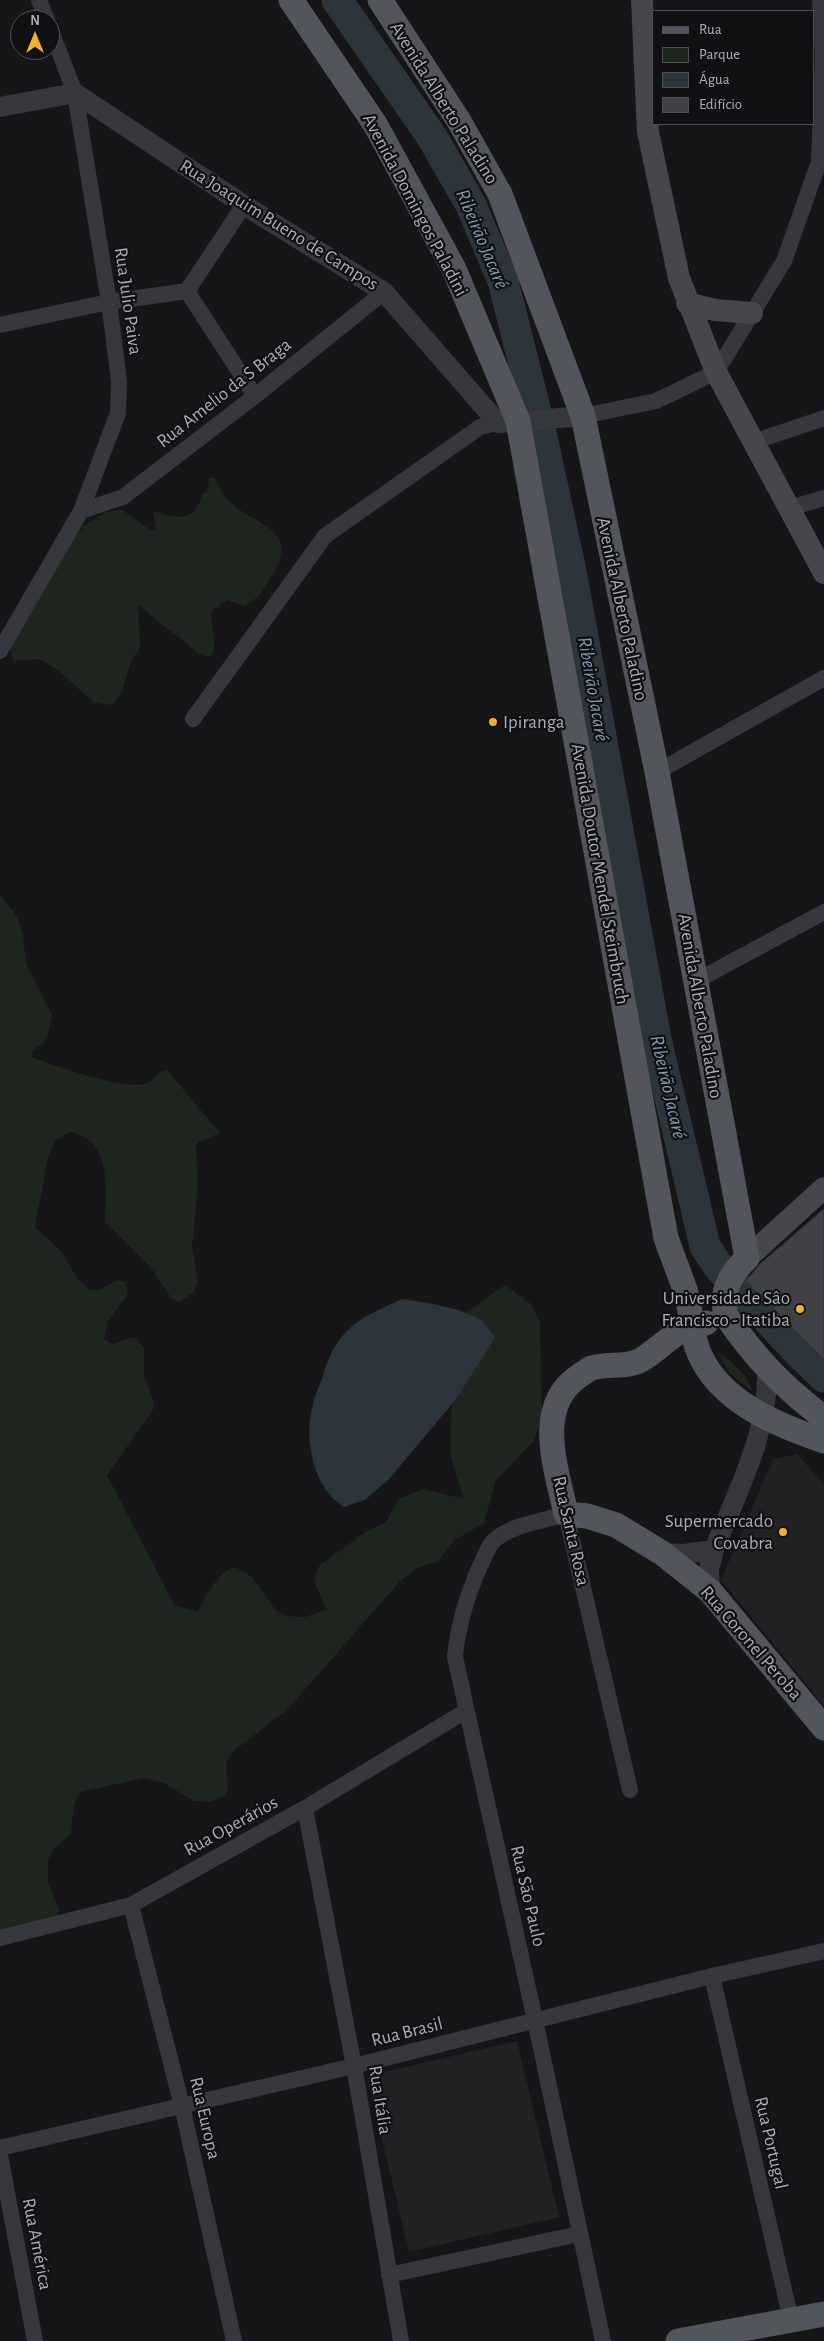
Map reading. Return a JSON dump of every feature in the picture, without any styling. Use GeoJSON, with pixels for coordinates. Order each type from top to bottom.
{"type":"FeatureCollection","features":[{"type":"Feature","properties":{"kind":"main road","name":"Avenida Domingos Paladini"},"geometry":{"type":"LineString","coordinates":[[291,0],[375,124],[454,269],[515,421]]}},
{"type":"Feature","properties":{"kind":"main road","name":"Avenida Alberto Paladino"},"geometry":{"type":"LineString","coordinates":[[380,0],[459,121],[500,194],[577,416],[657,772],[696,981],[743,1262]]}},
{"type":"Feature","properties":{"kind":"main road"},"geometry":{"type":"LineString","coordinates":[[642,0],[648,132],[679,278],[687,303],[716,372],[824,573]]}},
{"type":"Feature","properties":{"kind":"main road"},"geometry":{"type":"LineString","coordinates":[[687,303],[715,310],[752,313]]}},
{"type":"Feature","properties":{"kind":"main road","name":"Avenida Doutor Mendel Steimbruch"},"geometry":{"type":"LineString","coordinates":[[515,421],[666,1238],[686,1295],[699,1352],[706,1365],[722,1385],[740,1401],[763,1416],[824,1441]]}},
{"type":"Feature","properties":{"kind":"main road"},"geometry":{"type":"LineString","coordinates":[[824,1188],[743,1262],[730,1277],[724,1294],[723,1306],[726,1316],[767,1379],[792,1394],[824,1418]]}},
{"type":"Feature","properties":{"kind":"main road"},"geometry":{"type":"LineString","coordinates":[[692,1326],[711,1323],[732,1337],[799,1414],[824,1430]]}},
{"type":"Feature","properties":{"kind":"main road","name":"Rua Santa Rosa"},"geometry":{"type":"LineString","coordinates":[[566,1514],[551,1443],[552,1414],[568,1384],[591,1368],[639,1362],[692,1326]]}},
{"type":"Feature","properties":{"kind":"main road","name":"Rua Coronel Peroba"},"geometry":{"type":"LineString","coordinates":[[566,1514],[587,1516],[616,1525],[662,1553],[710,1591],[824,1728]]}},
{"type":"Feature","properties":{"kind":"main road"},"geometry":{"type":"LineString","coordinates":[[678,2341],[824,2314]]}},
{"type":"Feature","properties":{"kind":"street"},"geometry":{"type":"LineString","coordinates":[[193,719],[325,536],[480,427],[515,421],[577,416],[656,400],[716,372],[784,261],[819,162],[823,58],[820,0]]}},
{"type":"Feature","properties":{"kind":"street","name":"Rua Julio Paiva"},"geometry":{"type":"LineString","coordinates":[[0,651],[81,511],[118,413],[119,381],[109,302],[75,93],[60,54]]}},
{"type":"Feature","properties":{"kind":"street","name":"Rua Joaquim Bueno de Campos"},"geometry":{"type":"LineString","coordinates":[[75,93],[244,205],[384,292],[515,421]]}},
{"type":"Feature","properties":{"kind":"street"},"geometry":{"type":"LineString","coordinates":[[0,107],[75,93]]}},
{"type":"Feature","properties":{"kind":"street"},"geometry":{"type":"LineString","coordinates":[[0,325],[109,302],[187,291],[244,205]]}},
{"type":"Feature","properties":{"kind":"street"},"geometry":{"type":"LineString","coordinates":[[187,291],[255,396]]}},
{"type":"Feature","properties":{"kind":"street","name":"Rua Amelio da S Braga"},"geometry":{"type":"LineString","coordinates":[[81,511],[123,496],[255,396],[384,292]]}},
{"type":"Feature","properties":{"kind":"street"},"geometry":{"type":"LineString","coordinates":[[753,442],[824,418]]}},
{"type":"Feature","properties":{"kind":"street"},"geometry":{"type":"LineString","coordinates":[[790,508],[824,498]]}},
{"type":"Feature","properties":{"kind":"street"},"geometry":{"type":"LineString","coordinates":[[657,772],[824,678]]}},
{"type":"Feature","properties":{"kind":"street"},"geometry":{"type":"LineString","coordinates":[[696,981],[824,912]]}},
{"type":"Feature","properties":{"kind":"street"},"geometry":{"type":"LineString","coordinates":[[710,1591],[709,1569],[714,1550],[750,1460],[763,1416],[767,1379]]}},
{"type":"Feature","properties":{"kind":"street","name":"Rua São Paulo"},"geometry":{"type":"LineString","coordinates":[[566,1514],[514,1529],[495,1539],[466,1597],[458,1628],[455,1656],[603,2341]]}},
{"type":"Feature","properties":{"kind":"street","name":"Rua Santa Rosa"},"geometry":{"type":"LineString","coordinates":[[566,1514],[630,1790]]}},
{"type":"Feature","properties":{"kind":"street"},"geometry":{"type":"LineString","coordinates":[[662,1553],[684,1554],[714,1550]]}},
{"type":"Feature","properties":{"kind":"street","name":"Rua Operários"},"geometry":{"type":"LineString","coordinates":[[0,1938],[130,1905],[305,1808],[466,1711]]}},
{"type":"Feature","properties":{"kind":"street","name":"Rua Itália"},"geometry":{"type":"LineString","coordinates":[[305,1808],[354,2066],[388,2275],[401,2341]]}},
{"type":"Feature","properties":{"kind":"street","name":"Rua Europa"},"geometry":{"type":"LineString","coordinates":[[130,1905],[182,2106],[234,2341]]}},
{"type":"Feature","properties":{"kind":"street","name":"Rua Brasil"},"geometry":{"type":"LineString","coordinates":[[0,2148],[354,2066],[712,1976],[824,1951]]}},
{"type":"Feature","properties":{"kind":"street","name":"Rua Portugal"},"geometry":{"type":"LineString","coordinates":[[712,1976],[791,2320]]}},
{"type":"Feature","properties":{"kind":"street","name":"Rua América"},"geometry":{"type":"LineString","coordinates":[[0,2155],[36,2341]]}},
{"type":"Feature","properties":{"kind":"street"},"geometry":{"type":"LineString","coordinates":[[388,2275],[579,2234]]}},
{"type":"Feature","properties":{"kind":"shaded area","name":"Supermercado Covabra"},"geometry":{"type":"Polygon","coordinates":[[[797,1454],[824,1484],[824,1706],[721,1580],[773,1459],[797,1454]]]}},
{"type":"Feature","properties":{"kind":"shaded area"},"geometry":{"type":"Polygon","coordinates":[[[517,2041],[559,2217],[409,2252],[367,2076],[517,2041]]]}},
{"type":"Feature","properties":{"kind":"green space"},"geometry":{"type":"Polygon","coordinates":[[[209,478],[214,478],[229,501],[272,530],[282,548],[280,560],[258,597],[244,606],[228,600],[212,610],[211,617],[215,643],[212,655],[207,657],[198,653],[138,605],[140,647],[131,662],[121,694],[112,705],[93,702],[59,671],[40,659],[13,661],[10,645],[54,561],[84,526],[103,513],[121,509],[149,529],[156,530],[153,511],[178,517],[190,514],[200,503],[203,493],[208,492],[209,478]]]}},
{"type":"Feature","properties":{"kind":"green space"},"geometry":{"type":"Polygon","coordinates":[[[0,894],[16,915],[23,934],[26,964],[52,1015],[47,1039],[32,1052],[32,1057],[89,1076],[122,1084],[145,1084],[161,1072],[167,1070],[220,1133],[198,1142],[196,1146],[198,1188],[192,1247],[198,1282],[193,1293],[179,1302],[171,1298],[152,1269],[105,1222],[104,1166],[100,1154],[93,1144],[83,1136],[69,1132],[56,1140],[48,1157],[35,1227],[62,1252],[77,1278],[90,1290],[100,1290],[117,1280],[125,1282],[128,1294],[107,1322],[104,1339],[113,1344],[134,1337],[144,1347],[144,1376],[153,1399],[153,1410],[107,1475],[175,1606],[198,1611],[223,1573],[235,1567],[252,1577],[275,1609],[286,1616],[305,1617],[326,1610],[314,1580],[319,1566],[364,1533],[386,1522],[399,1499],[424,1489],[464,1499],[450,1455],[451,1412],[457,1377],[455,1320],[505,1285],[531,1304],[540,1322],[542,1418],[533,1442],[496,1480],[484,1523],[455,1540],[438,1561],[418,1568],[401,1580],[286,1711],[232,1752],[226,1763],[228,1790],[225,1796],[210,1802],[194,1801],[164,1783],[144,1778],[80,1792],[74,1804],[71,1833],[52,1851],[48,1860],[48,1883],[59,1910],[56,1919],[0,1933],[0,894]]]}},
{"type":"Feature","properties":{"kind":"green space"},"geometry":{"type":"Polygon","coordinates":[[[718,1353],[739,1370],[748,1381],[753,1392],[729,1373],[718,1353]]]}},
{"type":"Feature","properties":{"kind":"water"},"geometry":{"type":"Polygon","coordinates":[[[402,1299],[444,1306],[467,1313],[484,1323],[495,1338],[456,1399],[389,1479],[365,1500],[344,1507],[325,1489],[314,1464],[309,1435],[312,1408],[326,1366],[341,1337],[365,1317],[402,1299]]]}},
{"type":"Feature","properties":{"kind":"building","name":"Universidade Sâo Francisco - Itatiba"},"geometry":{"type":"Polygon","coordinates":[[[824,1209],[824,1360],[746,1281],[760,1264],[824,1209]]]}},
{"type":"Feature","properties":{"kind":"waterway","name":"Ribeirão Jacaré"},"geometry":{"type":"LineString","coordinates":[[337,0],[432,137],[471,205],[503,281],[540,428],[571,571],[656,1039],[705,1246],[718,1266],[797,1351],[824,1377]]}},
{"type":"Feature","properties":{"kind":"place","name":"Ipiranga"},"geometry":{"type":"Point","coordinates":[493,722]}},
{"type":"Feature","properties":{"kind":"place","name":"Universidade Sâo Francisco - Itatiba"},"geometry":{"type":"Point","coordinates":[800,1309]}},
{"type":"Feature","properties":{"kind":"place","name":"Supermercado Covabra"},"geometry":{"type":"Point","coordinates":[783,1532]}}]}
